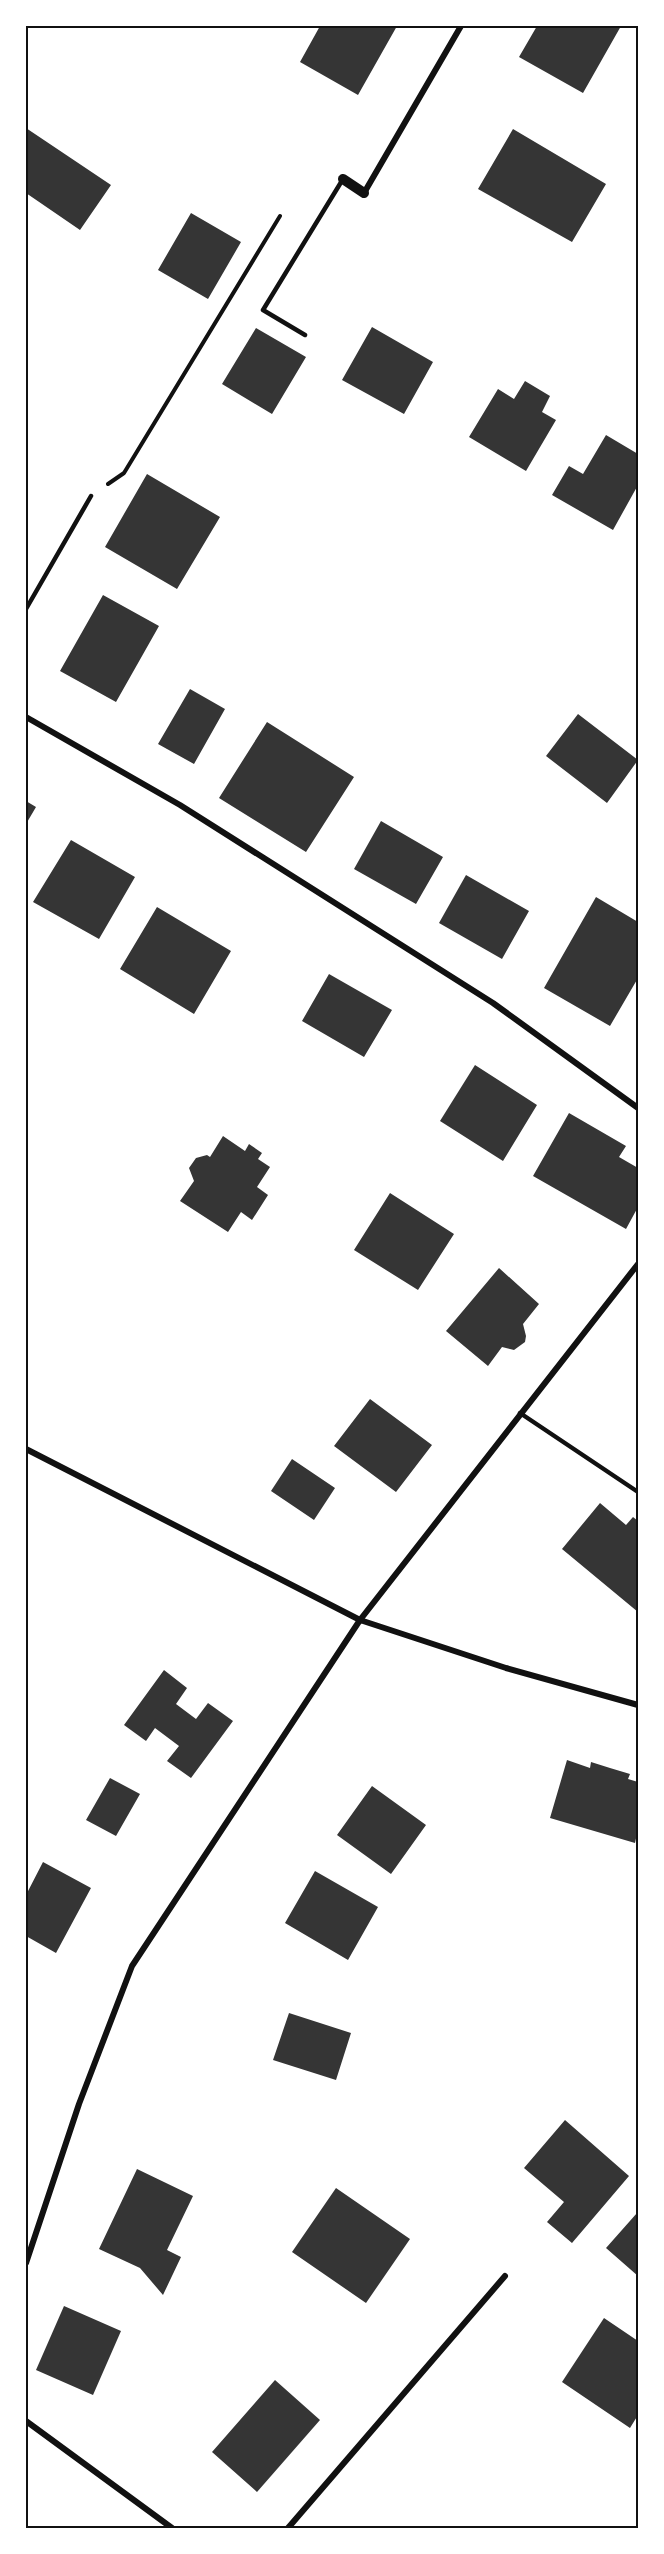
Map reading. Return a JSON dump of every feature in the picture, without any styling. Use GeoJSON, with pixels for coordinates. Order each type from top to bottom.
{"type":"FeatureCollection","features":[{"type":"Feature","properties":{"kind":"street"},"geometry":{"type":"LineString","coordinates":[[343,179],[364,193],[461,26]]}},
{"type":"Feature","properties":{"kind":"street"},"geometry":{"type":"LineString","coordinates":[[26,717],[180,805],[493,1003],[639,1108]]}},
{"type":"Feature","properties":{"kind":"street"},"geometry":{"type":"LineString","coordinates":[[26,2263],[79,2104],[132,1966],[360,1620],[639,1264]]}},
{"type":"Feature","properties":{"kind":"street"},"geometry":{"type":"LineString","coordinates":[[26,1449],[360,1620],[506,1668],[639,1705]]}},
{"type":"Feature","properties":{"kind":"street"},"geometry":{"type":"LineString","coordinates":[[288,2529],[505,2276]]}},
{"type":"Feature","properties":{"kind":"street"},"geometry":{"type":"LineString","coordinates":[[26,2421],[171,2529]]}},
{"type":"Feature","properties":{"kind":"lane"},"geometry":{"type":"LineString","coordinates":[[305,335],[263,310],[343,179]]}},
{"type":"Feature","properties":{"kind":"lane"},"geometry":{"type":"LineString","coordinates":[[26,609],[91,496]]}},
{"type":"Feature","properties":{"kind":"lane"},"geometry":{"type":"LineString","coordinates":[[520,1413],[639,1492]]}},
{"type":"Feature","properties":{"kind":"path"},"geometry":{"type":"LineString","coordinates":[[91,496],[124,474],[280,216]]}},
{"type":"Feature","properties":{"kind":"building"},"geometry":{"type":"Polygon","coordinates":[[[320,26],[397,26],[358,95],[300,62],[320,26]]]}},
{"type":"Feature","properties":{"kind":"building"},"geometry":{"type":"Polygon","coordinates":[[[537,26],[621,26],[583,93],[519,57],[537,26]]]}},
{"type":"Feature","properties":{"kind":"building"},"geometry":{"type":"Polygon","coordinates":[[[26,128],[111,185],[80,230],[26,193],[26,128]]]}},
{"type":"Feature","properties":{"kind":"building"},"geometry":{"type":"Polygon","coordinates":[[[513,129],[606,184],[572,242],[478,189],[513,129]]]}},
{"type":"Feature","properties":{"kind":"building"},"geometry":{"type":"Polygon","coordinates":[[[191,213],[241,242],[208,299],[158,270],[191,213]]]}},
{"type":"Feature","properties":{"kind":"building"},"geometry":{"type":"Polygon","coordinates":[[[372,327],[433,362],[404,414],[342,380],[372,327]]]}},
{"type":"Feature","properties":{"kind":"building"},"geometry":{"type":"Polygon","coordinates":[[[256,328],[306,357],[272,414],[222,384],[256,328]]]}},
{"type":"Feature","properties":{"kind":"building"},"geometry":{"type":"Polygon","coordinates":[[[525,381],[550,396],[542,412],[556,420],[526,471],[469,437],[498,389],[514,399],[525,381]]]}},
{"type":"Feature","properties":{"kind":"building"},"geometry":{"type":"Polygon","coordinates":[[[606,435],[638,454],[638,485],[613,530],[552,495],[569,466],[583,474],[606,435]]]}},
{"type":"Feature","properties":{"kind":"building"},"geometry":{"type":"Polygon","coordinates":[[[147,474],[220,517],[177,589],[105,547],[147,474]]]}},
{"type":"Feature","properties":{"kind":"building"},"geometry":{"type":"Polygon","coordinates":[[[103,595],[159,626],[116,702],[60,671],[103,595]]]}},
{"type":"Feature","properties":{"kind":"building"},"geometry":{"type":"Polygon","coordinates":[[[190,689],[225,709],[194,764],[158,744],[190,689]]]}},
{"type":"Feature","properties":{"kind":"building"},"geometry":{"type":"Polygon","coordinates":[[[578,714],[638,760],[607,803],[546,756],[578,714]]]}},
{"type":"Feature","properties":{"kind":"building"},"geometry":{"type":"Polygon","coordinates":[[[267,722],[354,777],[306,852],[219,798],[267,722]]]}},
{"type":"Feature","properties":{"kind":"building"},"geometry":{"type":"Polygon","coordinates":[[[26,801],[36,807],[26,824],[26,801]]]}},
{"type":"Feature","properties":{"kind":"building"},"geometry":{"type":"Polygon","coordinates":[[[381,821],[443,857],[416,904],[354,869],[381,821]]]}},
{"type":"Feature","properties":{"kind":"building"},"geometry":{"type":"Polygon","coordinates":[[[71,840],[135,877],[99,939],[33,902],[71,840]]]}},
{"type":"Feature","properties":{"kind":"building"},"geometry":{"type":"Polygon","coordinates":[[[466,875],[529,911],[502,959],[439,923],[466,875]]]}},
{"type":"Feature","properties":{"kind":"building"},"geometry":{"type":"Polygon","coordinates":[[[596,897],[638,922],[638,978],[610,1026],[544,988],[596,897]]]}},
{"type":"Feature","properties":{"kind":"building"},"geometry":{"type":"Polygon","coordinates":[[[157,907],[231,951],[194,1014],[120,969],[157,907]]]}},
{"type":"Feature","properties":{"kind":"building"},"geometry":{"type":"Polygon","coordinates":[[[329,974],[392,1010],[364,1057],[302,1021],[329,974]]]}},
{"type":"Feature","properties":{"kind":"building"},"geometry":{"type":"Polygon","coordinates":[[[475,1065],[537,1105],[503,1161],[440,1121],[475,1065]]]}},
{"type":"Feature","properties":{"kind":"building"},"geometry":{"type":"Polygon","coordinates":[[[569,1113],[626,1146],[619,1157],[638,1168],[638,1207],[626,1229],[533,1176],[569,1113]]]}},
{"type":"Feature","properties":{"kind":"building"},"geometry":{"type":"Polygon","coordinates":[[[223,1136],[245,1151],[249,1144],[262,1153],[258,1159],[270,1167],[257,1187],[268,1195],[252,1220],[241,1212],[228,1232],[180,1201],[194,1181],[189,1168],[196,1158],[207,1155],[210,1157],[223,1136]]]}},
{"type":"Feature","properties":{"kind":"building"},"geometry":{"type":"Polygon","coordinates":[[[390,1193],[454,1234],[418,1290],[354,1250],[390,1193]]]}},
{"type":"Feature","properties":{"kind":"building"},"geometry":{"type":"Polygon","coordinates":[[[499,1268],[539,1304],[523,1324],[525,1342],[514,1350],[502,1347],[488,1366],[446,1331],[499,1268]]]}},
{"type":"Feature","properties":{"kind":"building"},"geometry":{"type":"Polygon","coordinates":[[[370,1399],[432,1445],[396,1492],[334,1446],[370,1399]]]}},
{"type":"Feature","properties":{"kind":"building"},"geometry":{"type":"Polygon","coordinates":[[[292,1459],[335,1488],[314,1520],[271,1491],[292,1459]]]}},
{"type":"Feature","properties":{"kind":"building"},"geometry":{"type":"Polygon","coordinates":[[[600,1503],[626,1525],[633,1517],[638,1521],[638,1612],[562,1549],[600,1503]]]}},
{"type":"Feature","properties":{"kind":"building"},"geometry":{"type":"Polygon","coordinates":[[[164,1670],[187,1688],[176,1704],[196,1719],[208,1703],[233,1721],[191,1778],[167,1761],[179,1746],[155,1728],[146,1741],[124,1725],[164,1670]]]}},
{"type":"Feature","properties":{"kind":"building"},"geometry":{"type":"Polygon","coordinates":[[[567,1760],[590,1768],[591,1762],[630,1774],[628,1779],[638,1782],[638,1829],[635,1843],[550,1818],[567,1760]]]}},
{"type":"Feature","properties":{"kind":"building"},"geometry":{"type":"Polygon","coordinates":[[[110,1778],[140,1794],[116,1836],[86,1820],[110,1778]]]}},
{"type":"Feature","properties":{"kind":"building"},"geometry":{"type":"Polygon","coordinates":[[[372,1786],[426,1825],[391,1874],[337,1835],[372,1786]]]}},
{"type":"Feature","properties":{"kind":"building"},"geometry":{"type":"Polygon","coordinates":[[[43,1862],[91,1888],[56,1953],[26,1936],[26,1895],[43,1862]]]}},
{"type":"Feature","properties":{"kind":"building"},"geometry":{"type":"Polygon","coordinates":[[[315,1871],[378,1907],[348,1960],[285,1923],[315,1871]]]}},
{"type":"Feature","properties":{"kind":"building"},"geometry":{"type":"Polygon","coordinates":[[[289,2013],[351,2033],[336,2080],[273,2060],[289,2013]]]}},
{"type":"Feature","properties":{"kind":"building"},"geometry":{"type":"Polygon","coordinates":[[[565,2120],[629,2176],[572,2243],[547,2222],[564,2202],[524,2168],[565,2120]]]}},
{"type":"Feature","properties":{"kind":"building"},"geometry":{"type":"Polygon","coordinates":[[[137,2169],[193,2196],[167,2250],[181,2257],[163,2295],[140,2268],[99,2249],[137,2169]]]}},
{"type":"Feature","properties":{"kind":"building"},"geometry":{"type":"Polygon","coordinates":[[[336,2188],[410,2239],[366,2303],[292,2252],[336,2188]]]}},
{"type":"Feature","properties":{"kind":"building"},"geometry":{"type":"Polygon","coordinates":[[[638,2214],[638,2276],[606,2248],[638,2214]]]}},
{"type":"Feature","properties":{"kind":"building"},"geometry":{"type":"Polygon","coordinates":[[[64,2306],[121,2331],[93,2395],[36,2370],[64,2306]]]}},
{"type":"Feature","properties":{"kind":"building"},"geometry":{"type":"Polygon","coordinates":[[[604,2318],[638,2341],[638,2415],[630,2428],[562,2382],[604,2318]]]}},
{"type":"Feature","properties":{"kind":"building"},"geometry":{"type":"Polygon","coordinates":[[[275,2380],[320,2420],[257,2492],[212,2452],[275,2380]]]}}]}
